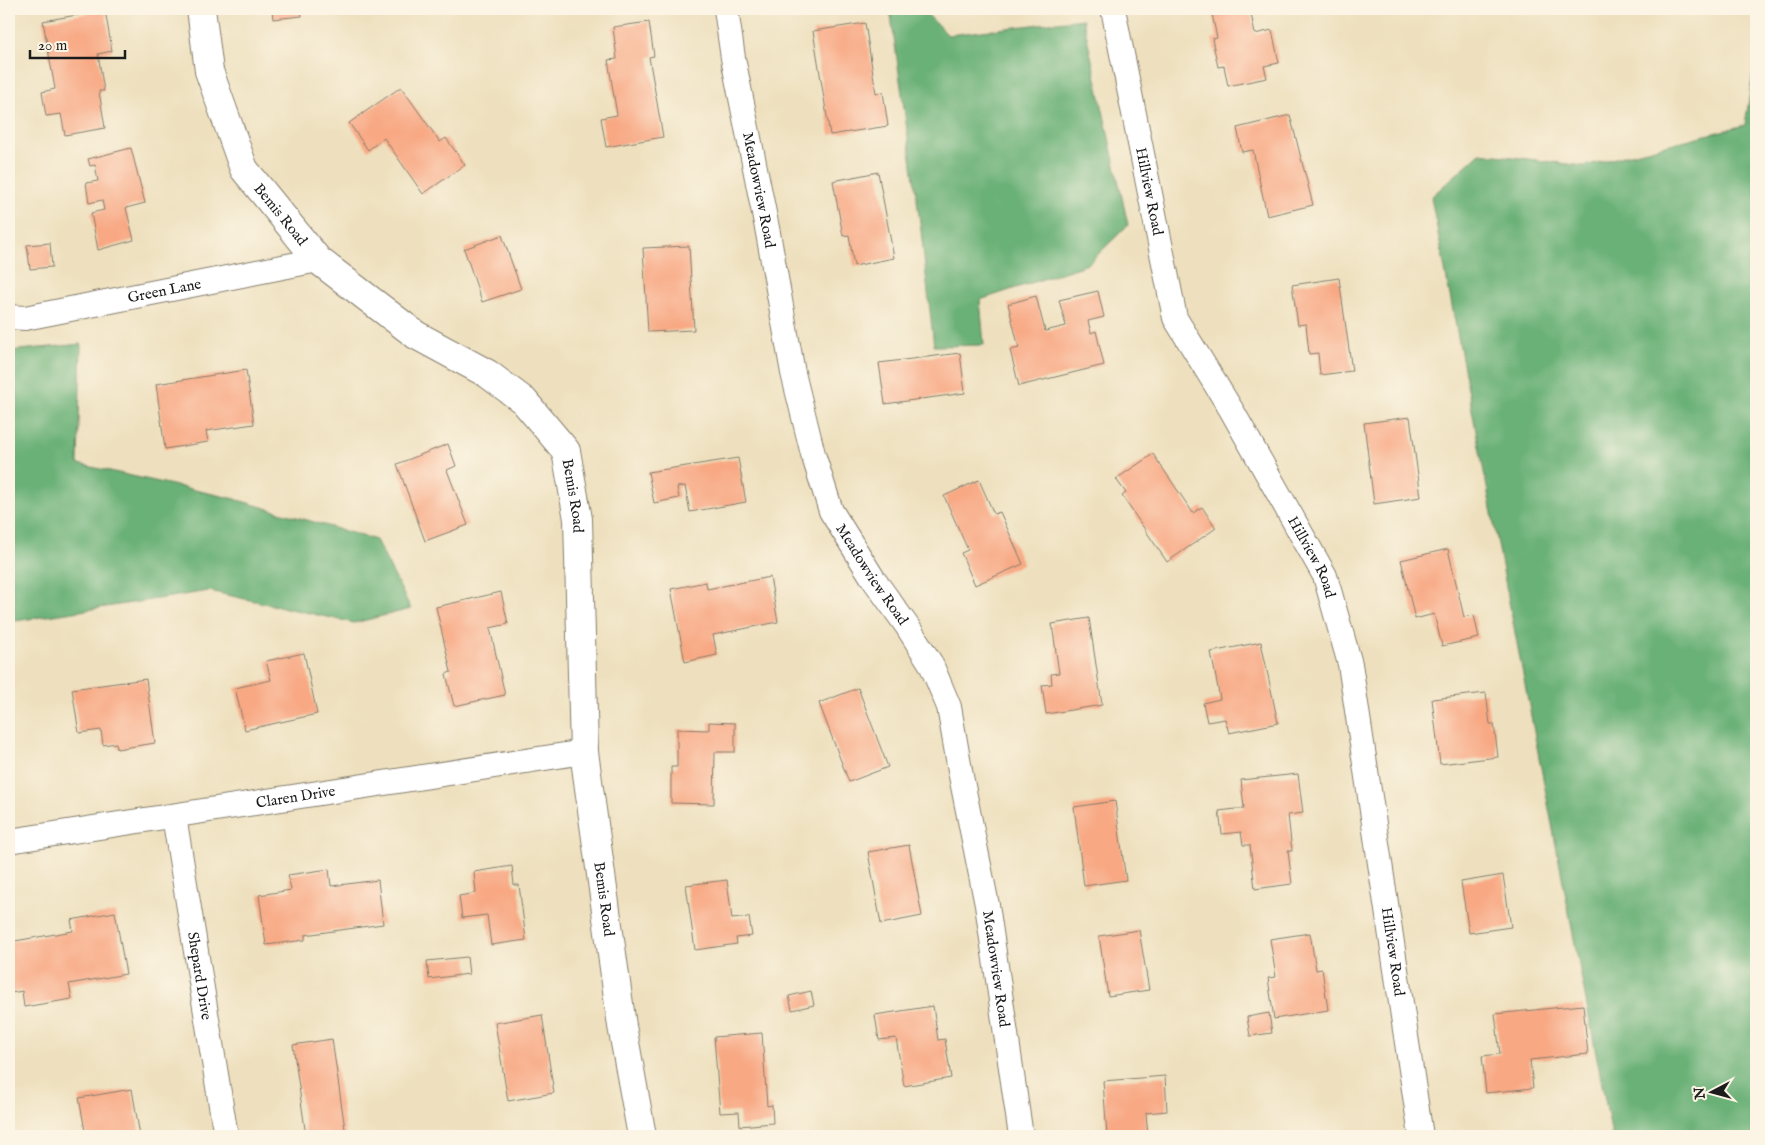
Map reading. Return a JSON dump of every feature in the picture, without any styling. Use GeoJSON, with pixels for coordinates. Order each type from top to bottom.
{"type":"FeatureCollection","features":[{"type":"Feature","properties":{"kind":"street","name":"Bemis Road"},"geometry":{"type":"LineString","coordinates":[[201,9],[209,71],[244,169],[318,260],[416,335],[488,374],[524,401],[566,451],[578,519],[584,752],[622,1026],[642,1136]]}},
{"type":"Feature","properties":{"kind":"street","name":"Meadowview Road"},"geometry":{"type":"LineString","coordinates":[[726,9],[733,58],[768,233],[793,372],[819,473],[831,511],[874,580],[907,626],[926,657],[949,706],[986,904],[1021,1136]]}},
{"type":"Feature","properties":{"kind":"street","name":"Hillview Road"},"geometry":{"type":"LineString","coordinates":[[1113,9],[1175,318],[1232,411],[1325,576],[1350,664],[1421,1136]]}},
{"type":"Feature","properties":{"kind":"street","name":"Green Lane"},"geometry":{"type":"LineString","coordinates":[[9,317],[25,318],[318,260]]}},
{"type":"Feature","properties":{"kind":"street","name":"Claren Drive"},"geometry":{"type":"LineString","coordinates":[[9,841],[584,752]]}},
{"type":"Feature","properties":{"kind":"street","name":"Shepard Drive"},"geometry":{"type":"LineString","coordinates":[[174,816],[226,1136]]}},
{"type":"Feature","properties":{"kind":"green space"},"geometry":{"type":"Polygon","coordinates":[[[890,9],[922,9],[948,35],[1083,19],[1128,225],[1088,264],[980,300],[984,345],[934,346],[920,222],[890,9]]]}},
{"type":"Feature","properties":{"kind":"green space"},"geometry":{"type":"Polygon","coordinates":[[[1756,52],[1756,1136],[1612,1136],[1431,197],[1480,153],[1584,166],[1745,125],[1756,52]]]}},
{"type":"Feature","properties":{"kind":"green space"},"geometry":{"type":"Polygon","coordinates":[[[81,344],[78,464],[231,498],[376,540],[411,609],[354,623],[209,591],[9,622],[9,351],[81,344]]]}},
{"type":"Feature","properties":{"kind":"building"},"geometry":{"type":"Polygon","coordinates":[[[272,9],[301,9],[302,16],[273,19],[272,9]]]}},
{"type":"Feature","properties":{"kind":"building"},"geometry":{"type":"Polygon","coordinates":[[[1211,9],[1250,9],[1255,34],[1272,30],[1279,63],[1264,66],[1267,78],[1228,86],[1224,66],[1218,67],[1212,39],[1217,38],[1211,9]]]}},
{"type":"Feature","properties":{"kind":"building"},"geometry":{"type":"Polygon","coordinates":[[[105,10],[112,51],[98,54],[104,91],[99,91],[105,128],[65,135],[61,114],[46,116],[42,92],[55,89],[43,21],[105,10]]]}},
{"type":"Feature","properties":{"kind":"building"},"geometry":{"type":"Polygon","coordinates":[[[649,22],[654,56],[649,57],[663,137],[606,147],[601,118],[617,115],[608,60],[617,59],[613,27],[649,22]]]}},
{"type":"Feature","properties":{"kind":"building"},"geometry":{"type":"Polygon","coordinates":[[[865,23],[876,93],[883,92],[888,126],[830,135],[813,31],[865,23]]]}},
{"type":"Feature","properties":{"kind":"building"},"geometry":{"type":"Polygon","coordinates":[[[401,87],[440,142],[446,138],[465,165],[423,194],[384,138],[368,150],[349,123],[401,87]]]}},
{"type":"Feature","properties":{"kind":"building"},"geometry":{"type":"Polygon","coordinates":[[[1290,115],[1313,205],[1267,216],[1253,150],[1242,152],[1237,128],[1290,115]]]}},
{"type":"Feature","properties":{"kind":"building"},"geometry":{"type":"Polygon","coordinates":[[[131,148],[145,203],[126,208],[134,240],[98,250],[91,213],[104,210],[102,200],[89,203],[86,183],[98,181],[95,165],[90,166],[88,159],[131,148]]]}},
{"type":"Feature","properties":{"kind":"building"},"geometry":{"type":"Polygon","coordinates":[[[878,172],[894,258],[854,266],[849,235],[843,236],[833,181],[878,172]]]}},
{"type":"Feature","properties":{"kind":"building"},"geometry":{"type":"Polygon","coordinates":[[[502,235],[521,289],[482,302],[464,249],[502,235]]]}},
{"type":"Feature","properties":{"kind":"building"},"geometry":{"type":"Polygon","coordinates":[[[50,243],[52,267],[30,269],[27,245],[50,243]]]}},
{"type":"Feature","properties":{"kind":"building"},"geometry":{"type":"Polygon","coordinates":[[[689,246],[694,330],[648,332],[643,248],[689,246]]]}},
{"type":"Feature","properties":{"kind":"building"},"geometry":{"type":"Polygon","coordinates":[[[1339,278],[1352,371],[1320,375],[1318,353],[1309,354],[1306,324],[1298,325],[1292,285],[1339,278]]]}},
{"type":"Feature","properties":{"kind":"building"},"geometry":{"type":"Polygon","coordinates":[[[1098,291],[1104,317],[1088,321],[1091,333],[1096,331],[1104,365],[1019,386],[1010,350],[1019,348],[1008,304],[1036,296],[1045,331],[1066,326],[1059,300],[1098,291]]]}},
{"type":"Feature","properties":{"kind":"building"},"geometry":{"type":"Polygon","coordinates":[[[960,353],[965,393],[885,404],[879,363],[960,353]]]}},
{"type":"Feature","properties":{"kind":"building"},"geometry":{"type":"Polygon","coordinates":[[[246,370],[254,424],[206,431],[208,442],[165,449],[156,384],[246,370]]]}},
{"type":"Feature","properties":{"kind":"building"},"geometry":{"type":"Polygon","coordinates":[[[1410,417],[1421,497],[1374,504],[1364,423],[1410,417]]]}},
{"type":"Feature","properties":{"kind":"building"},"geometry":{"type":"Polygon","coordinates":[[[448,444],[456,466],[447,470],[468,525],[425,541],[397,464],[448,444]]]}},
{"type":"Feature","properties":{"kind":"building"},"geometry":{"type":"Polygon","coordinates":[[[1153,454],[1193,513],[1202,507],[1216,528],[1167,562],[1122,496],[1126,493],[1116,479],[1153,454]]]}},
{"type":"Feature","properties":{"kind":"building"},"geometry":{"type":"Polygon","coordinates":[[[738,458],[746,502],[690,512],[685,486],[677,487],[679,498],[654,503],[648,472],[738,458]]]}},
{"type":"Feature","properties":{"kind":"building"},"geometry":{"type":"Polygon","coordinates":[[[979,480],[994,514],[1000,512],[1023,564],[975,585],[961,553],[968,550],[944,496],[979,480]]]}},
{"type":"Feature","properties":{"kind":"building"},"geometry":{"type":"Polygon","coordinates":[[[1448,549],[1464,617],[1474,615],[1479,638],[1442,646],[1434,614],[1415,619],[1401,560],[1448,549]]]}},
{"type":"Feature","properties":{"kind":"building"},"geometry":{"type":"Polygon","coordinates":[[[770,577],[778,622],[713,635],[717,655],[685,662],[671,589],[706,582],[707,589],[770,577]]]}},
{"type":"Feature","properties":{"kind":"building"},"geometry":{"type":"Polygon","coordinates":[[[501,592],[508,624],[490,628],[505,695],[454,706],[446,674],[451,672],[436,607],[501,592]]]}},
{"type":"Feature","properties":{"kind":"building"},"geometry":{"type":"Polygon","coordinates":[[[1089,618],[1102,705],[1046,714],[1042,685],[1052,684],[1051,674],[1059,673],[1052,624],[1089,618]]]}},
{"type":"Feature","properties":{"kind":"building"},"geometry":{"type":"Polygon","coordinates":[[[1261,642],[1278,723],[1229,733],[1225,719],[1207,722],[1203,703],[1220,699],[1211,652],[1261,642]]]}},
{"type":"Feature","properties":{"kind":"building"},"geometry":{"type":"Polygon","coordinates":[[[304,653],[317,714],[245,730],[235,688],[271,680],[266,661],[304,653]]]}},
{"type":"Feature","properties":{"kind":"building"},"geometry":{"type":"Polygon","coordinates":[[[146,679],[155,743],[117,749],[116,743],[103,745],[101,730],[79,733],[72,689],[146,679]]]}},
{"type":"Feature","properties":{"kind":"building"},"geometry":{"type":"Polygon","coordinates":[[[858,688],[888,767],[849,782],[819,703],[858,688]]]}},
{"type":"Feature","properties":{"kind":"building"},"geometry":{"type":"Polygon","coordinates":[[[1486,693],[1490,724],[1494,724],[1498,757],[1440,764],[1432,699],[1486,693]]]}},
{"type":"Feature","properties":{"kind":"building"},"geometry":{"type":"Polygon","coordinates":[[[709,722],[735,723],[735,752],[715,752],[714,804],[671,803],[671,767],[677,767],[677,729],[709,730],[709,722]]]}},
{"type":"Feature","properties":{"kind":"building"},"geometry":{"type":"Polygon","coordinates":[[[1298,774],[1303,813],[1288,815],[1292,851],[1288,851],[1292,884],[1255,889],[1250,845],[1243,845],[1241,832],[1222,834],[1219,811],[1244,808],[1241,780],[1298,774]]]}},
{"type":"Feature","properties":{"kind":"building"},"geometry":{"type":"Polygon","coordinates":[[[1115,801],[1126,880],[1084,886],[1074,807],[1115,801]]]}},
{"type":"Feature","properties":{"kind":"building"},"geometry":{"type":"Polygon","coordinates":[[[909,845],[922,916],[881,924],[868,852],[909,845]]]}},
{"type":"Feature","properties":{"kind":"building"},"geometry":{"type":"Polygon","coordinates":[[[512,866],[514,885],[519,885],[526,940],[491,945],[487,915],[462,918],[459,896],[476,893],[474,872],[512,866]]]}},
{"type":"Feature","properties":{"kind":"building"},"geometry":{"type":"Polygon","coordinates":[[[329,869],[331,886],[378,880],[383,924],[305,935],[305,940],[266,945],[259,895],[291,890],[288,875],[329,869]]]}},
{"type":"Feature","properties":{"kind":"building"},"geometry":{"type":"Polygon","coordinates":[[[1503,875],[1511,927],[1469,933],[1461,882],[1503,875]]]}},
{"type":"Feature","properties":{"kind":"building"},"geometry":{"type":"Polygon","coordinates":[[[727,880],[732,919],[749,917],[752,936],[736,938],[737,944],[695,950],[686,885],[727,880]]]}},
{"type":"Feature","properties":{"kind":"building"},"geometry":{"type":"Polygon","coordinates":[[[115,912],[126,974],[69,984],[72,999],[24,1007],[22,991],[11,993],[9,983],[9,942],[73,931],[71,920],[115,912]]]}},
{"type":"Feature","properties":{"kind":"building"},"geometry":{"type":"Polygon","coordinates":[[[1139,930],[1149,990],[1108,996],[1099,936],[1139,930]]]}},
{"type":"Feature","properties":{"kind":"building"},"geometry":{"type":"Polygon","coordinates":[[[1310,933],[1316,970],[1322,969],[1328,1010],[1274,1019],[1268,978],[1276,977],[1270,939],[1310,933]]]}},
{"type":"Feature","properties":{"kind":"building"},"geometry":{"type":"Polygon","coordinates":[[[467,957],[469,974],[429,979],[427,961],[467,957]]]}},
{"type":"Feature","properties":{"kind":"building"},"geometry":{"type":"Polygon","coordinates":[[[811,991],[814,1005],[792,1010],[789,996],[811,991]]]}},
{"type":"Feature","properties":{"kind":"building"},"geometry":{"type":"Polygon","coordinates":[[[1583,1005],[1588,1054],[1530,1060],[1533,1088],[1486,1093],[1482,1056],[1500,1054],[1495,1014],[1583,1005]]]}},
{"type":"Feature","properties":{"kind":"building"},"geometry":{"type":"Polygon","coordinates":[[[933,1006],[938,1040],[945,1039],[951,1078],[904,1086],[896,1038],[879,1040],[875,1015],[933,1006]]]}},
{"type":"Feature","properties":{"kind":"building"},"geometry":{"type":"Polygon","coordinates":[[[1269,1013],[1272,1033],[1250,1036],[1247,1017],[1269,1013]]]}},
{"type":"Feature","properties":{"kind":"building"},"geometry":{"type":"Polygon","coordinates":[[[542,1015],[554,1093],[508,1101],[495,1023],[542,1015]]]}},
{"type":"Feature","properties":{"kind":"building"},"geometry":{"type":"Polygon","coordinates":[[[762,1033],[767,1106],[772,1105],[773,1123],[740,1126],[739,1112],[720,1113],[714,1037],[762,1033]]]}},
{"type":"Feature","properties":{"kind":"building"},"geometry":{"type":"Polygon","coordinates":[[[332,1039],[346,1136],[306,1136],[293,1045],[332,1039]]]}},
{"type":"Feature","properties":{"kind":"building"},"geometry":{"type":"Polygon","coordinates":[[[1165,1076],[1167,1111],[1146,1113],[1148,1136],[1107,1136],[1103,1081],[1165,1076]]]}},
{"type":"Feature","properties":{"kind":"building"},"geometry":{"type":"Polygon","coordinates":[[[132,1089],[140,1136],[86,1136],[79,1098],[132,1089]]]}},
{"type":"Feature","properties":{"kind":"building"},"geometry":{"type":"Polygon","coordinates":[[[1574,1132],[1575,1136],[1551,1136],[1551,1135],[1574,1132]]]}}]}
